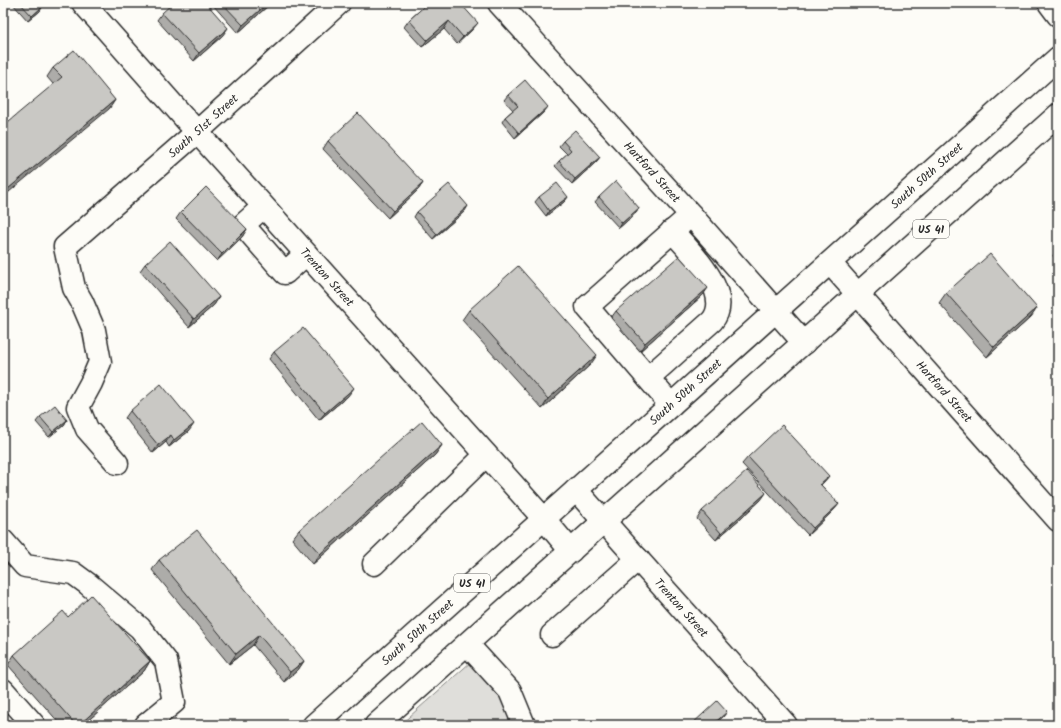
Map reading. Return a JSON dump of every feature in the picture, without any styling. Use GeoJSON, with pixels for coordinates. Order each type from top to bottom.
{"type":"FeatureCollection","features":[{"type":"Feature","properties":{"kind":"street","name":"Trenton Street"},"geometry":{"type":"LineString","coordinates":[[83,3],[571,551]]}},
{"type":"Feature","properties":{"kind":"street","name":"South 51st Street"},"geometry":{"type":"LineString","coordinates":[[117,463],[87,429],[78,407],[100,362],[94,330],[82,302],[74,288],[65,247],[197,132],[339,3]]}},
{"type":"Feature","properties":{"kind":"street","name":"Hartford Street"},"geometry":{"type":"LineString","coordinates":[[499,3],[691,215],[804,343]]}},
{"type":"Feature","properties":{"kind":"street"},"geometry":{"type":"LineString","coordinates":[[1049,3],[1058,15]]}},
{"type":"Feature","properties":{"kind":"street","name":"South 50th Street"},"geometry":{"type":"LineString","coordinates":[[324,722],[576,490],[1058,58]]}},
{"type":"Feature","properties":{"kind":"street","name":"US 41"},"geometry":{"type":"LineString","coordinates":[[376,725],[1058,115]]}},
{"type":"Feature","properties":{"kind":"street"},"geometry":{"type":"LineString","coordinates":[[264,207],[243,225],[284,273],[306,254]]}},
{"type":"Feature","properties":{"kind":"street"},"geometry":{"type":"LineString","coordinates":[[671,405],[586,307],[691,215]]}},
{"type":"Feature","properties":{"kind":"street"},"geometry":{"type":"LineString","coordinates":[[648,378],[717,316],[719,304],[714,288],[704,267],[672,231]]}},
{"type":"Feature","properties":{"kind":"street"},"geometry":{"type":"LineString","coordinates":[[704,267],[723,251]]}},
{"type":"Feature","properties":{"kind":"street","name":"Hartford Street"},"geometry":{"type":"LineString","coordinates":[[830,263],[1058,520]]}},
{"type":"Feature","properties":{"kind":"street"},"geometry":{"type":"LineString","coordinates":[[374,564],[486,455]]}},
{"type":"Feature","properties":{"kind":"street","name":"Trenton Street"},"geometry":{"type":"LineString","coordinates":[[576,490],[786,725]]}},
{"type":"Feature","properties":{"kind":"street"},"geometry":{"type":"LineString","coordinates":[[3,541],[25,566],[73,573],[88,584],[140,628],[166,661],[174,702],[146,725]]}},
{"type":"Feature","properties":{"kind":"street"},"geometry":{"type":"LineString","coordinates":[[552,635],[638,559]]}},
{"type":"Feature","properties":{"kind":"street"},"geometry":{"type":"LineString","coordinates":[[467,644],[510,691],[524,725]]}},
{"type":"Feature","properties":{"kind":"street"},"geometry":{"type":"LineString","coordinates":[[3,690],[34,725]]}},
{"type":"Feature","properties":{"kind":"shaded area"},"geometry":{"type":"Polygon","coordinates":[[[472,661],[531,725],[400,725],[472,661]]]}},
{"type":"Feature","properties":{"kind":"building"},"geometry":{"type":"Polygon","coordinates":[[[20,3],[41,3],[43,6],[32,16],[20,3]]]}},
{"type":"Feature","properties":{"kind":"building"},"geometry":{"type":"Polygon","coordinates":[[[173,3],[206,3],[228,28],[199,53],[162,13],[173,3]]]}},
{"type":"Feature","properties":{"kind":"building"},"geometry":{"type":"Polygon","coordinates":[[[222,3],[268,3],[243,25],[222,3]]]}},
{"type":"Feature","properties":{"kind":"building"},"geometry":{"type":"Polygon","coordinates":[[[428,3],[460,3],[478,23],[463,37],[449,21],[427,40],[409,20],[428,3]]]}},
{"type":"Feature","properties":{"kind":"building"},"geometry":{"type":"Polygon","coordinates":[[[74,50],[115,100],[3,193],[3,126],[62,77],[53,68],[74,50]]]}},
{"type":"Feature","properties":{"kind":"building"},"geometry":{"type":"Polygon","coordinates":[[[525,80],[548,107],[519,133],[505,117],[518,106],[508,95],[525,80]]]}},
{"type":"Feature","properties":{"kind":"building"},"geometry":{"type":"Polygon","coordinates":[[[358,113],[423,183],[393,211],[328,141],[358,113]]]}},
{"type":"Feature","properties":{"kind":"building"},"geometry":{"type":"Polygon","coordinates":[[[575,130],[600,157],[575,179],[559,161],[571,150],[563,141],[575,130]]]}},
{"type":"Feature","properties":{"kind":"building"},"geometry":{"type":"Polygon","coordinates":[[[616,181],[639,208],[622,223],[599,197],[616,181]]]}},
{"type":"Feature","properties":{"kind":"building"},"geometry":{"type":"Polygon","coordinates":[[[557,183],[568,197],[549,211],[539,197],[557,183]]]}},
{"type":"Feature","properties":{"kind":"building"},"geometry":{"type":"Polygon","coordinates":[[[449,184],[468,206],[437,234],[417,212],[449,184]]]}},
{"type":"Feature","properties":{"kind":"building"},"geometry":{"type":"Polygon","coordinates":[[[206,187],[247,229],[222,254],[181,212],[206,187]]]}},
{"type":"Feature","properties":{"kind":"building"},"geometry":{"type":"Polygon","coordinates":[[[170,241],[219,297],[194,319],[145,264],[170,241]]]}},
{"type":"Feature","properties":{"kind":"building"},"geometry":{"type":"Polygon","coordinates":[[[990,254],[1037,308],[994,347],[946,293],[990,254]]]}},
{"type":"Feature","properties":{"kind":"building"},"geometry":{"type":"Polygon","coordinates":[[[679,256],[708,288],[645,343],[616,311],[679,256]]]}},
{"type":"Feature","properties":{"kind":"building"},"geometry":{"type":"Polygon","coordinates":[[[518,266],[597,355],[548,399],[469,310],[518,266]]]}},
{"type":"Feature","properties":{"kind":"building"},"geometry":{"type":"Polygon","coordinates":[[[303,328],[354,388],[325,413],[274,352],[303,328]]]}},
{"type":"Feature","properties":{"kind":"building"},"geometry":{"type":"Polygon","coordinates":[[[161,384],[194,424],[174,440],[171,435],[158,445],[130,411],[161,384]]]}},
{"type":"Feature","properties":{"kind":"building"},"geometry":{"type":"Polygon","coordinates":[[[55,405],[67,420],[53,432],[40,417],[55,405]]]}},
{"type":"Feature","properties":{"kind":"building"},"geometry":{"type":"Polygon","coordinates":[[[422,421],[442,445],[320,554],[299,530],[422,421]]]}},
{"type":"Feature","properties":{"kind":"building"},"geometry":{"type":"Polygon","coordinates":[[[782,425],[829,476],[820,484],[839,504],[813,528],[748,457],[782,425]]]}},
{"type":"Feature","properties":{"kind":"building"},"geometry":{"type":"Polygon","coordinates":[[[747,471],[766,493],[721,533],[702,511],[747,471]]]}},
{"type":"Feature","properties":{"kind":"building"},"geometry":{"type":"Polygon","coordinates":[[[197,530],[304,661],[290,672],[259,635],[236,654],[159,560],[197,530]]]}},
{"type":"Feature","properties":{"kind":"building"},"geometry":{"type":"Polygon","coordinates":[[[91,595],[150,661],[79,725],[76,725],[14,655],[63,611],[68,617],[91,595]]]}},
{"type":"Feature","properties":{"kind":"building"},"geometry":{"type":"Polygon","coordinates":[[[717,701],[727,712],[712,725],[691,725],[717,701]]]}}]}
